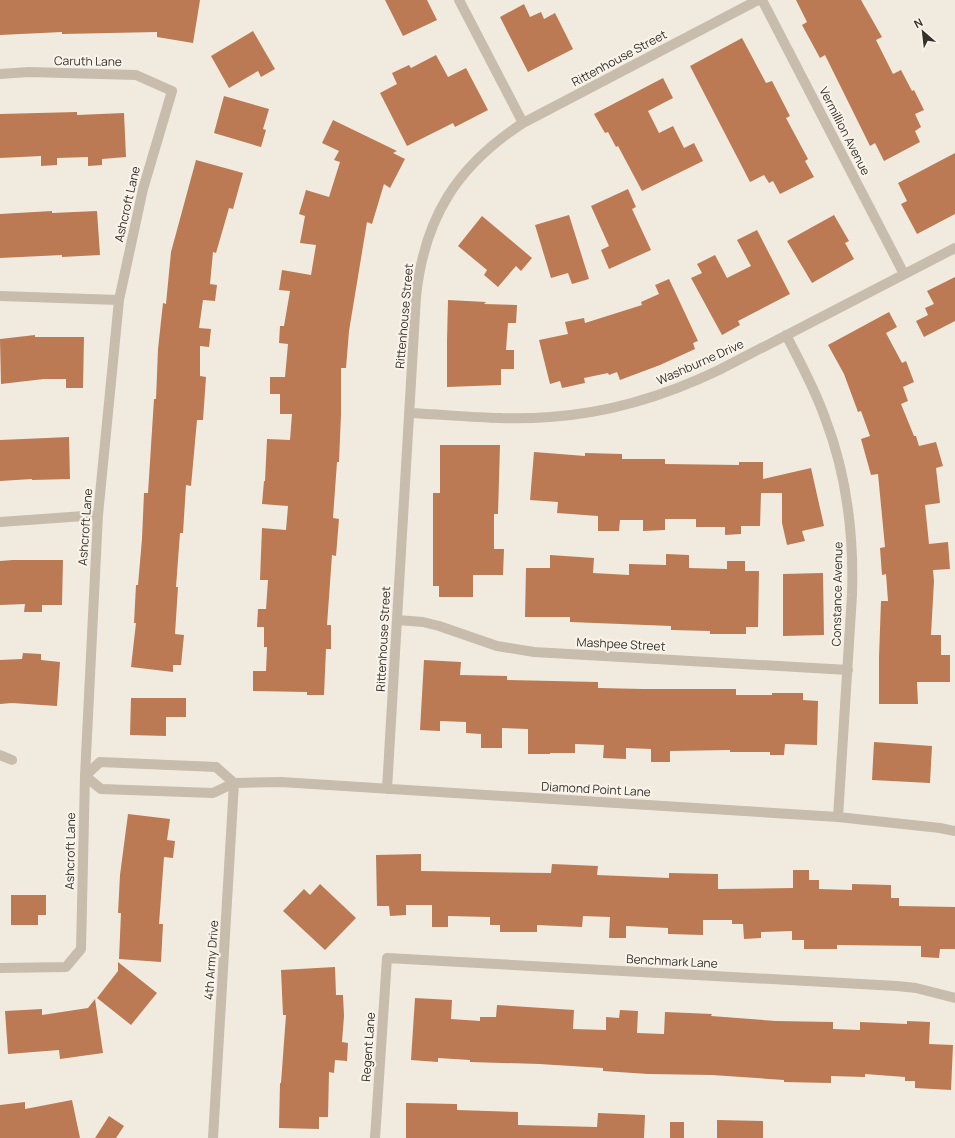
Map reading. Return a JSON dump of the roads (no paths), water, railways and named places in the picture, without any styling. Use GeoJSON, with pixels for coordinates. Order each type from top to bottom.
{"type":"FeatureCollection","features":[{"type":"Feature","properties":{"kind":"street"},"geometry":{"type":"LineString","coordinates":[[459,0],[523,123]]}},
{"type":"Feature","properties":{"kind":"street","name":"Rittenhouse Street"},"geometry":{"type":"LineString","coordinates":[[386,789],[416,297],[421,259],[427,240],[442,205],[464,173],[491,145],[523,123],[758,0]]}},
{"type":"Feature","properties":{"kind":"street","name":"Vermillion Avenue"},"geometry":{"type":"LineString","coordinates":[[762,0],[904,274]]}},
{"type":"Feature","properties":{"kind":"street","name":"Caruth Lane"},"geometry":{"type":"LineString","coordinates":[[0,74],[29,72],[136,75],[172,91]]}},
{"type":"Feature","properties":{"kind":"street","name":"Ashcroft Lane"},"geometry":{"type":"LineString","coordinates":[[0,968],[66,967],[81,949],[85,776],[98,515],[119,300],[143,189],[172,91]]}},
{"type":"Feature","properties":{"kind":"street","name":"Washburne Drive"},"geometry":{"type":"LineString","coordinates":[[409,413],[523,418],[548,417],[599,411],[642,401],[672,391],[719,370],[955,248]]}},
{"type":"Feature","properties":{"kind":"street"},"geometry":{"type":"LineString","coordinates":[[0,296],[119,300]]}},
{"type":"Feature","properties":{"kind":"street","name":"Constance Avenue"},"geometry":{"type":"LineString","coordinates":[[786,335],[805,371],[825,418],[839,461],[846,492],[850,524],[853,569],[838,817]]}},
{"type":"Feature","properties":{"kind":"street"},"geometry":{"type":"LineString","coordinates":[[0,522],[98,515]]}},
{"type":"Feature","properties":{"kind":"street","name":"Mashpee Street"},"geometry":{"type":"LineString","coordinates":[[397,620],[423,622],[496,646],[534,652],[848,670]]}},
{"type":"Feature","properties":{"kind":"street"},"geometry":{"type":"LineString","coordinates":[[0,755],[12,760]]}},
{"type":"Feature","properties":{"kind":"street"},"geometry":{"type":"LineString","coordinates":[[85,776],[100,762],[208,767],[216,768],[234,783]]}},
{"type":"Feature","properties":{"kind":"street","name":"Diamond Point Lane"},"geometry":{"type":"LineString","coordinates":[[85,776],[101,789],[213,793],[234,783],[282,782],[838,817],[955,831]]}},
{"type":"Feature","properties":{"kind":"street","name":"4th Army Drive"},"geometry":{"type":"LineString","coordinates":[[213,1138],[234,783]]}},
{"type":"Feature","properties":{"kind":"street","name":"Benchmark Lane"},"geometry":{"type":"LineString","coordinates":[[387,958],[897,986],[929,991],[955,998]]}},
{"type":"Feature","properties":{"kind":"street","name":"Regent Lane"},"geometry":{"type":"LineString","coordinates":[[375,1138],[387,958]]}}]}
